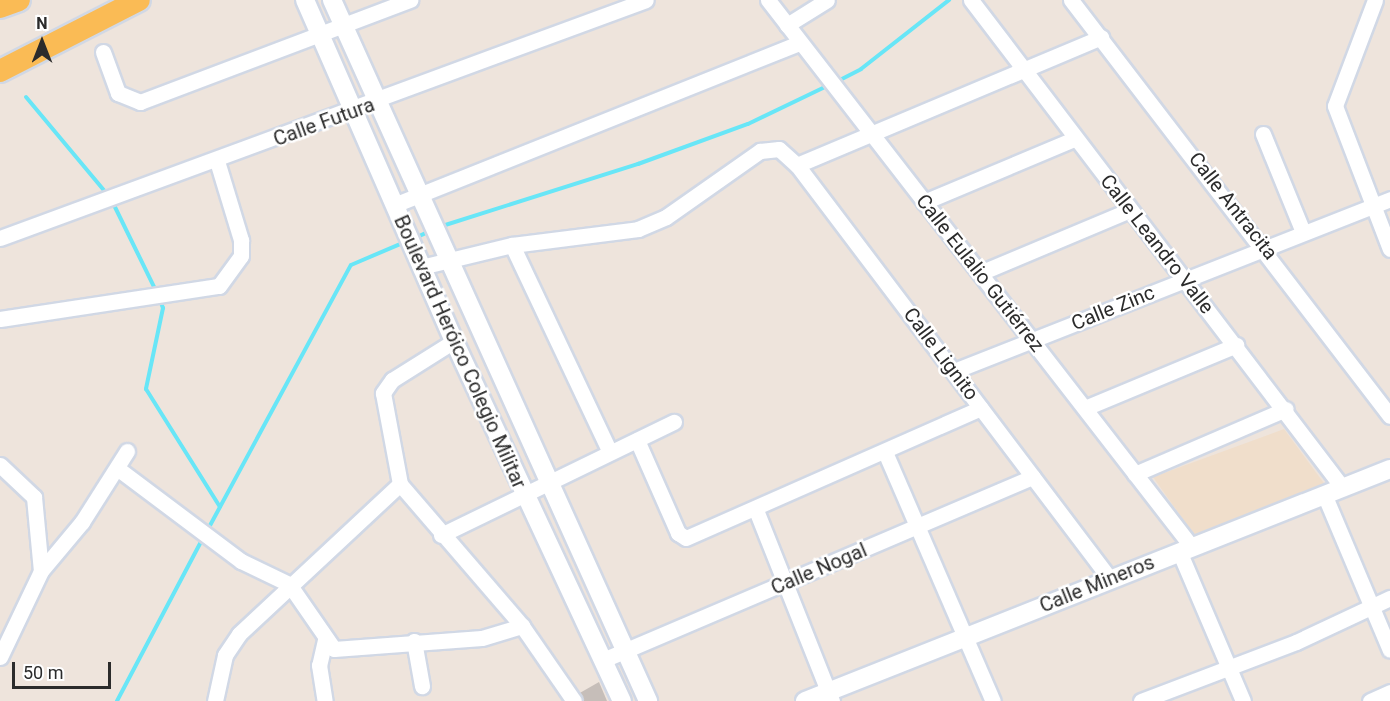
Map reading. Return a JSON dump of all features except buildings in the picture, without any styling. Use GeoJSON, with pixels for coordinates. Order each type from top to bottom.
{"type":"FeatureCollection","features":[{"type":"Feature","properties":{"kind":"main road"},"geometry":{"type":"LineString","coordinates":[[0,7],[19,0]]}},
{"type":"Feature","properties":{"kind":"main road"},"geometry":{"type":"LineString","coordinates":[[0,71],[139,0]]}},
{"type":"Feature","properties":{"kind":"street","name":"Boulevard Heróico Colegio Militar"},"geometry":{"type":"LineString","coordinates":[[305,0],[454,341],[622,701]]}},
{"type":"Feature","properties":{"kind":"street","name":"Boulevard Heróico Colegio Militar"},"geometry":{"type":"LineString","coordinates":[[332,0],[379,102],[446,260],[648,701]]}},
{"type":"Feature","properties":{"kind":"street"},"geometry":{"type":"LineString","coordinates":[[103,52],[118,93],[140,102],[322,37],[410,0]]}},
{"type":"Feature","properties":{"kind":"street","name":"Calle Futura"},"geometry":{"type":"LineString","coordinates":[[0,238],[355,112],[646,0]]}},
{"type":"Feature","properties":{"kind":"street","name":"Calle Eulalio Gutiérrez"},"geometry":{"type":"LineString","coordinates":[[768,0],[1135,474],[1185,548],[1243,701]]}},
{"type":"Feature","properties":{"kind":"street"},"geometry":{"type":"LineString","coordinates":[[787,25],[827,0]]}},
{"type":"Feature","properties":{"kind":"street","name":"Calle Antracita"},"geometry":{"type":"LineString","coordinates":[[1071,0],[1266,247],[1390,416]]}},
{"type":"Feature","properties":{"kind":"street"},"geometry":{"type":"LineString","coordinates":[[1375,0],[1335,106],[1390,249]]}},
{"type":"Feature","properties":{"kind":"street","name":"Calle Leandro Valle"},"geometry":{"type":"LineString","coordinates":[[977,2],[1021,72],[1185,279],[1342,487]]}},
{"type":"Feature","properties":{"kind":"street"},"geometry":{"type":"LineString","coordinates":[[797,165],[1101,37]]}},
{"type":"Feature","properties":{"kind":"street"},"geometry":{"type":"LineString","coordinates":[[394,205],[800,43]]}},
{"type":"Feature","properties":{"kind":"street"},"geometry":{"type":"LineString","coordinates":[[1263,134],[1303,232]]}},
{"type":"Feature","properties":{"kind":"street"},"geometry":{"type":"LineString","coordinates":[[924,202],[1074,139]]}},
{"type":"Feature","properties":{"kind":"street","name":"Calle Lignito"},"geometry":{"type":"LineString","coordinates":[[512,245],[638,229],[666,218],[760,151],[779,149],[797,165],[1110,579]]}},
{"type":"Feature","properties":{"kind":"street"},"geometry":{"type":"LineString","coordinates":[[0,319],[219,286],[241,256],[241,240],[217,161]]}},
{"type":"Feature","properties":{"kind":"street","name":"Calle Zinc"},"geometry":{"type":"LineString","coordinates":[[954,371],[1390,199]]}},
{"type":"Feature","properties":{"kind":"street"},"geometry":{"type":"LineString","coordinates":[[981,273],[1130,210]]}},
{"type":"Feature","properties":{"kind":"street"},"geometry":{"type":"LineString","coordinates":[[421,267],[512,245],[610,452]]}},
{"type":"Feature","properties":{"kind":"street"},"geometry":{"type":"LineString","coordinates":[[454,341],[392,380],[383,393],[400,484],[441,535],[522,626],[574,701]]}},
{"type":"Feature","properties":{"kind":"street"},"geometry":{"type":"LineString","coordinates":[[1085,408],[1236,345]]}},
{"type":"Feature","properties":{"kind":"street"},"geometry":{"type":"LineString","coordinates":[[637,440],[678,533],[692,537],[981,408]]}},
{"type":"Feature","properties":{"kind":"street"},"geometry":{"type":"LineString","coordinates":[[1135,474],[1286,410]]}},
{"type":"Feature","properties":{"kind":"street"},"geometry":{"type":"LineString","coordinates":[[441,535],[674,422]]}},
{"type":"Feature","properties":{"kind":"street"},"geometry":{"type":"LineString","coordinates":[[0,657],[41,571],[127,451]]}},
{"type":"Feature","properties":{"kind":"street"},"geometry":{"type":"LineString","coordinates":[[885,452],[993,701]]}},
{"type":"Feature","properties":{"kind":"street"},"geometry":{"type":"LineString","coordinates":[[0,465],[34,497],[41,571]]}},
{"type":"Feature","properties":{"kind":"street"},"geometry":{"type":"LineString","coordinates":[[117,468],[241,561],[289,584],[325,640],[334,650],[414,641],[497,636],[522,626]]}},
{"type":"Feature","properties":{"kind":"street","name":"Calle Mineros"},"geometry":{"type":"LineString","coordinates":[[805,701],[830,696],[1185,548],[1390,469]]}},
{"type":"Feature","properties":{"kind":"street","name":"Calle Nogal"},"geometry":{"type":"LineString","coordinates":[[603,660],[1033,477]]}},
{"type":"Feature","properties":{"kind":"street"},"geometry":{"type":"LineString","coordinates":[[215,701],[225,655],[289,584],[327,556],[400,484]]}},
{"type":"Feature","properties":{"kind":"street"},"geometry":{"type":"LineString","coordinates":[[1324,495],[1390,650]]}},
{"type":"Feature","properties":{"kind":"street"},"geometry":{"type":"LineString","coordinates":[[756,510],[830,696]]}},
{"type":"Feature","properties":{"kind":"street"},"geometry":{"type":"LineString","coordinates":[[1141,701],[1390,598]]}},
{"type":"Feature","properties":{"kind":"street"},"geometry":{"type":"LineString","coordinates":[[325,640],[319,665],[326,701]]}},
{"type":"Feature","properties":{"kind":"street"},"geometry":{"type":"LineString","coordinates":[[414,641],[422,686]]}},
{"type":"Feature","properties":{"kind":"street"},"geometry":{"type":"LineString","coordinates":[[1370,701],[1390,692]]}},
{"type":"Feature","properties":{"kind":"shaded area"},"geometry":{"type":"Polygon","coordinates":[[[1284,429],[1326,486],[1194,535],[1153,477],[1284,429]]]}},
{"type":"Feature","properties":{"kind":"waterway"},"geometry":{"type":"LineString","coordinates":[[836,82],[861,69],[949,0]]}},
{"type":"Feature","properties":{"kind":"waterway"},"geometry":{"type":"LineString","coordinates":[[439,227],[638,164],[748,124],[829,85]]}},
{"type":"Feature","properties":{"kind":"waterway"},"geometry":{"type":"LineString","coordinates":[[26,97],[108,195]]}},
{"type":"Feature","properties":{"kind":"waterway"},"geometry":{"type":"LineString","coordinates":[[112,201],[156,291]]}},
{"type":"Feature","properties":{"kind":"waterway"},"geometry":{"type":"LineString","coordinates":[[415,238],[430,231]]}},
{"type":"Feature","properties":{"kind":"waterway"},"geometry":{"type":"LineString","coordinates":[[207,531],[351,265],[405,242]]}},
{"type":"Feature","properties":{"kind":"waterway"},"geometry":{"type":"LineString","coordinates":[[159,298],[163,308],[146,389],[220,507]]}},
{"type":"Feature","properties":{"kind":"waterway"},"geometry":{"type":"LineString","coordinates":[[117,701],[203,538]]}}]}
